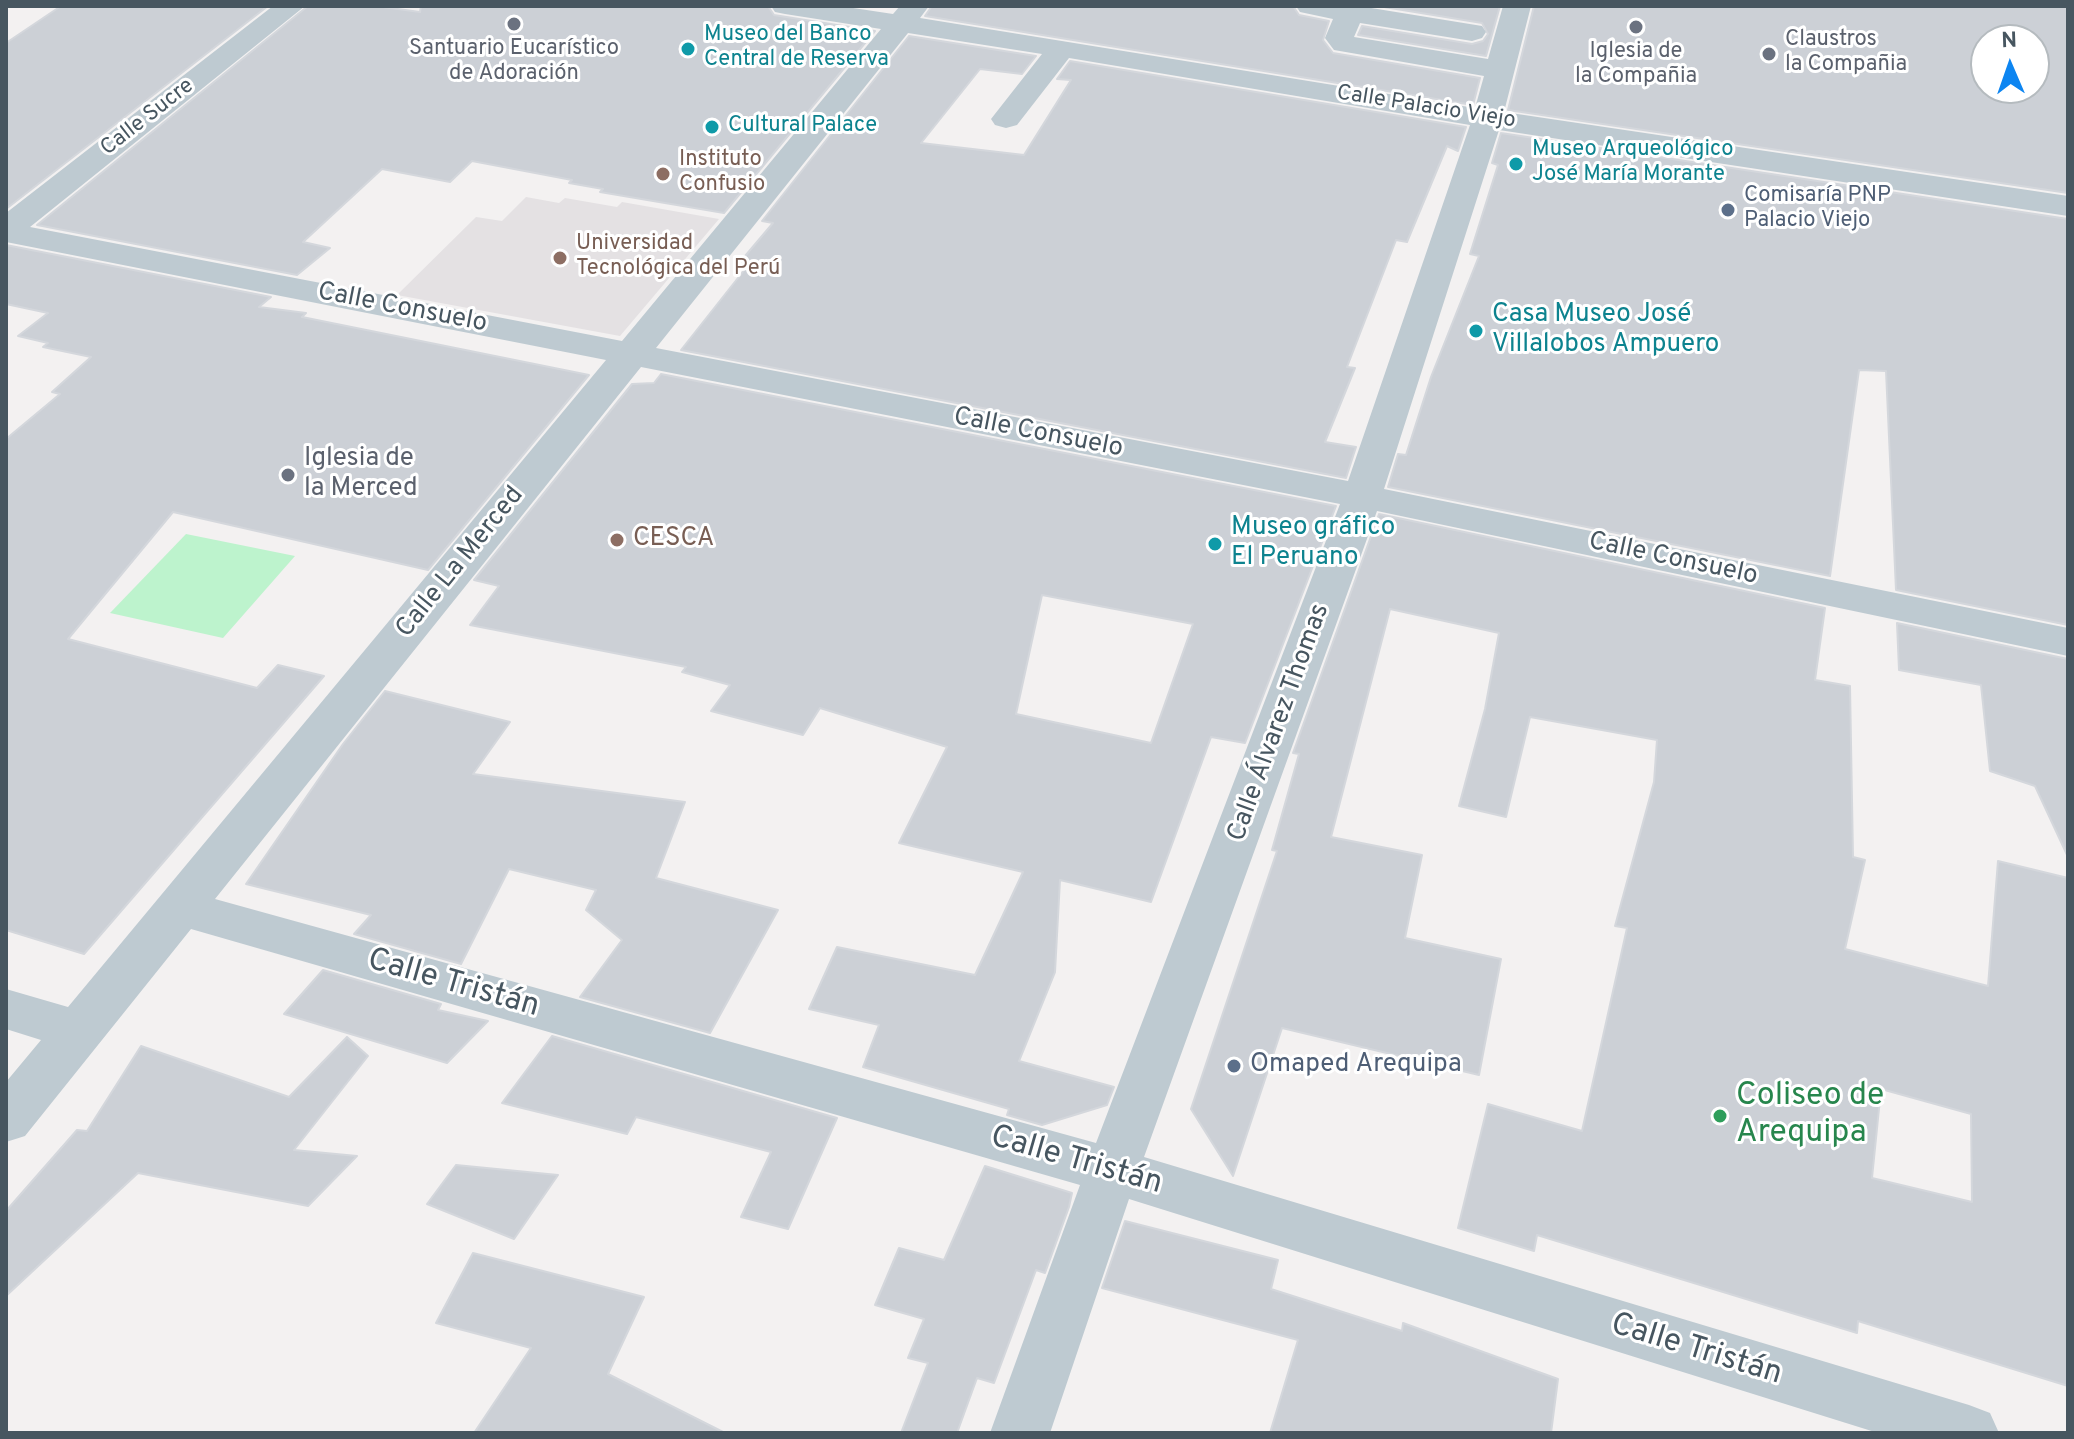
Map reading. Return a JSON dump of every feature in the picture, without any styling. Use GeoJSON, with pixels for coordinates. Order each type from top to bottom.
{"type":"FeatureCollection","features":[{"type":"Feature","properties":{"kind":"street","name":"Calle Sucre"},"geometry":{"type":"LineString","coordinates":[[6,230],[291,6]]}},
{"type":"Feature","properties":{"kind":"street","name":"Calle Palacio Viejo"},"geometry":{"type":"LineString","coordinates":[[785,6],[909,14],[1062,48],[1487,119],[2068,206]]}},
{"type":"Feature","properties":{"kind":"street"},"geometry":{"type":"LineString","coordinates":[[1310,6],[1472,32]]}},
{"type":"Feature","properties":{"kind":"street","name":"Calle Álvarez Thomas"},"geometry":{"type":"LineString","coordinates":[[1020,1433],[1112,1171],[1340,563],[1487,119],[1517,6]]}},
{"type":"Feature","properties":{"kind":"street"},"geometry":{"type":"LineString","coordinates":[[1350,13],[1340,31],[1339,38],[1344,44],[1498,69]]}},
{"type":"Feature","properties":{"kind":"street","name":"Calle La Merced"},"geometry":{"type":"LineString","coordinates":[[6,1120],[909,14]]}},
{"type":"Feature","properties":{"kind":"street"},"geometry":{"type":"LineString","coordinates":[[1006,119],[1062,48]]}},
{"type":"Feature","properties":{"kind":"street","name":"Calle Consuelo"},"geometry":{"type":"LineString","coordinates":[[6,230],[634,354],[881,398],[2068,642]]}},
{"type":"Feature","properties":{"kind":"street","name":"Calle Tristán"},"geometry":{"type":"LineString","coordinates":[[179,907],[1112,1171],[1969,1433]]}},
{"type":"Feature","properties":{"kind":"street"},"geometry":{"type":"LineString","coordinates":[[6,1009],[79,1031]]}},
{"type":"Feature","properties":{"kind":"shaded area","name":"Universidad Tecnológica del Perú"},"geometry":{"type":"Polygon","coordinates":[[[526,197],[559,203],[565,198],[617,207],[622,202],[719,219],[620,336],[397,295],[476,217],[502,221],[526,197]]]}},
{"type":"Feature","properties":{"kind":"green space"},"geometry":{"type":"Polygon","coordinates":[[[186,534],[295,556],[223,638],[110,613],[186,534]]]}},
{"type":"Feature","properties":{"kind":"building"},"geometry":{"type":"Polygon","coordinates":[[[61,6],[268,6],[6,209],[6,43],[61,6]]]}},
{"type":"Feature","properties":{"kind":"building"},"geometry":{"type":"Polygon","coordinates":[[[308,6],[376,6],[420,12],[421,6],[768,6],[774,15],[875,31],[724,213],[600,192],[603,189],[569,183],[572,180],[472,161],[450,182],[382,169],[303,242],[330,248],[297,275],[37,225],[308,6]]]}},
{"type":"Feature","properties":{"kind":"building"},"geometry":{"type":"Polygon","coordinates":[[[932,6],[1293,6],[1299,15],[1329,21],[1323,40],[1333,53],[1480,78],[1473,105],[925,16],[932,6]]]}},
{"type":"Feature","properties":{"kind":"building"},"geometry":{"type":"Polygon","coordinates":[[[1378,6],[1500,6],[1486,56],[1358,35],[1362,26],[1472,44],[1483,41],[1488,34],[1482,23],[1378,6]]]}},
{"type":"Feature","properties":{"kind":"building"},"geometry":{"type":"Polygon","coordinates":[[[1534,6],[2068,6],[2068,193],[1508,110],[1534,6]]]}},
{"type":"Feature","properties":{"kind":"building"},"geometry":{"type":"Polygon","coordinates":[[[909,36],[1036,56],[1022,74],[980,69],[921,143],[1024,155],[1071,80],[1057,79],[1070,61],[1466,127],[1458,151],[1447,146],[1407,242],[1396,240],[1347,367],[1355,368],[1325,442],[1356,447],[1346,478],[681,350],[749,264],[740,262],[773,223],[762,221],[909,36]]]}},
{"type":"Feature","properties":{"kind":"building"},"geometry":{"type":"Polygon","coordinates":[[[1501,133],[2068,219],[2068,625],[1896,590],[1886,371],[1859,370],[1830,576],[1388,487],[1398,454],[1406,455],[1431,377],[1479,256],[1470,254],[1498,165],[1492,163],[1501,133]]]}},
{"type":"Feature","properties":{"kind":"building"},"geometry":{"type":"Polygon","coordinates":[[[6,245],[271,297],[259,307],[306,313],[302,317],[589,375],[428,570],[173,512],[68,639],[257,688],[278,665],[324,676],[84,954],[6,930],[6,439],[60,394],[52,392],[91,357],[43,347],[48,343],[18,336],[48,313],[6,304],[6,245]]]}},
{"type":"Feature","properties":{"kind":"building"},"geometry":{"type":"Polygon","coordinates":[[[661,374],[1336,506],[1245,743],[1211,737],[1151,902],[1060,880],[1055,972],[1019,1061],[1114,1087],[1107,1105],[1042,1125],[1007,1115],[1009,1109],[863,1067],[879,1025],[809,1009],[837,947],[975,975],[1023,872],[899,843],[947,747],[820,708],[803,735],[711,711],[730,685],[682,672],[686,667],[470,625],[499,586],[474,580],[632,384],[654,383],[661,374]],[[1042,595],[1016,714],[1151,743],[1193,624],[1042,595]]]}},
{"type":"Feature","properties":{"kind":"building"},"geometry":{"type":"Polygon","coordinates":[[[1379,514],[1825,608],[1815,680],[1850,686],[1853,857],[1865,860],[1845,949],[1988,986],[1998,861],[2068,878],[2068,1386],[1858,1321],[1857,1333],[1537,1235],[1534,1251],[1458,1228],[1488,1104],[1582,1131],[1627,928],[1615,926],[1654,782],[1657,740],[1530,717],[1506,817],[1459,806],[1485,709],[1499,633],[1390,609],[1331,837],[1422,855],[1405,938],[1501,959],[1479,1075],[1282,1028],[1233,1176],[1191,1109],[1277,851],[1272,850],[1299,754],[1293,753],[1379,514]],[[1881,1089],[1872,1178],[1972,1202],[1971,1114],[1881,1089]]]}},
{"type":"Feature","properties":{"kind":"building"},"geometry":{"type":"Polygon","coordinates":[[[1897,623],[2068,659],[2068,857],[2035,786],[1990,771],[1981,685],[1899,670],[1897,623]]]}},
{"type":"Feature","properties":{"kind":"building"},"geometry":{"type":"Polygon","coordinates":[[[385,691],[510,722],[473,774],[685,802],[656,878],[778,910],[710,1033],[580,997],[622,940],[586,910],[596,890],[509,869],[461,964],[354,934],[371,915],[246,884],[343,744],[385,691]]]}},
{"type":"Feature","properties":{"kind":"building"},"geometry":{"type":"Polygon","coordinates":[[[323,970],[441,1004],[438,1010],[488,1021],[447,1063],[284,1014],[323,970]]]}},
{"type":"Feature","properties":{"kind":"building"},"geometry":{"type":"Polygon","coordinates":[[[552,1036],[837,1118],[788,1229],[741,1217],[771,1152],[636,1117],[627,1134],[502,1103],[552,1036]]]}},
{"type":"Feature","properties":{"kind":"building"},"geometry":{"type":"Polygon","coordinates":[[[347,1037],[368,1056],[294,1150],[357,1156],[308,1206],[138,1173],[6,1296],[6,1211],[77,1130],[87,1131],[141,1046],[289,1097],[347,1037]]]}},
{"type":"Feature","properties":{"kind":"building"},"geometry":{"type":"Polygon","coordinates":[[[456,1165],[558,1175],[514,1239],[427,1204],[456,1165]]]}},
{"type":"Feature","properties":{"kind":"building"},"geometry":{"type":"Polygon","coordinates":[[[985,1166],[1072,1193],[1069,1207],[1045,1273],[1036,1270],[994,1383],[977,1378],[957,1433],[901,1433],[928,1363],[908,1358],[924,1319],[875,1305],[899,1248],[944,1260],[985,1166]]]}},
{"type":"Feature","properties":{"kind":"building"},"geometry":{"type":"Polygon","coordinates":[[[1125,1221],[1278,1260],[1271,1289],[1402,1331],[1403,1323],[1558,1379],[1551,1433],[1270,1433],[1298,1340],[1102,1288],[1125,1221]]]}},
{"type":"Feature","properties":{"kind":"building"},"geometry":{"type":"Polygon","coordinates":[[[473,1253],[644,1297],[608,1374],[725,1433],[474,1433],[531,1348],[436,1323],[473,1253]]]}},
{"type":"Feature","properties":{"kind":"place","name":"Santuario Eucarístico de Adoración"},"geometry":{"type":"Point","coordinates":[514,24]}},
{"type":"Feature","properties":{"kind":"place","name":"Iglesia de la Compañia"},"geometry":{"type":"Point","coordinates":[1636,27]}},
{"type":"Feature","properties":{"kind":"place","name":"Museo del Banco Central de Reserva"},"geometry":{"type":"Point","coordinates":[688,49]}},
{"type":"Feature","properties":{"kind":"place","name":"Claustros la Compañia"},"geometry":{"type":"Point","coordinates":[1769,54]}},
{"type":"Feature","properties":{"kind":"place","name":"Cultural Palace"},"geometry":{"type":"Point","coordinates":[712,127]}},
{"type":"Feature","properties":{"kind":"place","name":"Museo Arqueológico José María Morante"},"geometry":{"type":"Point","coordinates":[1516,164]}},
{"type":"Feature","properties":{"kind":"place","name":"Instituto Confusio"},"geometry":{"type":"Point","coordinates":[663,174]}},
{"type":"Feature","properties":{"kind":"place","name":"Comisaría PNP Palacio Viejo"},"geometry":{"type":"Point","coordinates":[1728,210]}},
{"type":"Feature","properties":{"kind":"place","name":"Universidad Tecnológica del Perú"},"geometry":{"type":"Point","coordinates":[560,258]}},
{"type":"Feature","properties":{"kind":"place","name":"Casa Museo José Villalobos Ampuero"},"geometry":{"type":"Point","coordinates":[1476,331]}},
{"type":"Feature","properties":{"kind":"place","name":"Iglesia de la Merced"},"geometry":{"type":"Point","coordinates":[288,475]}},
{"type":"Feature","properties":{"kind":"place","name":"CESCA"},"geometry":{"type":"Point","coordinates":[617,540]}},
{"type":"Feature","properties":{"kind":"place","name":"Museo gráfico El Peruano"},"geometry":{"type":"Point","coordinates":[1215,544]}},
{"type":"Feature","properties":{"kind":"place","name":"Omaped Arequipa"},"geometry":{"type":"Point","coordinates":[1234,1066]}},
{"type":"Feature","properties":{"kind":"place","name":"Coliseo de Arequipa"},"geometry":{"type":"Point","coordinates":[1720,1116]}}]}
